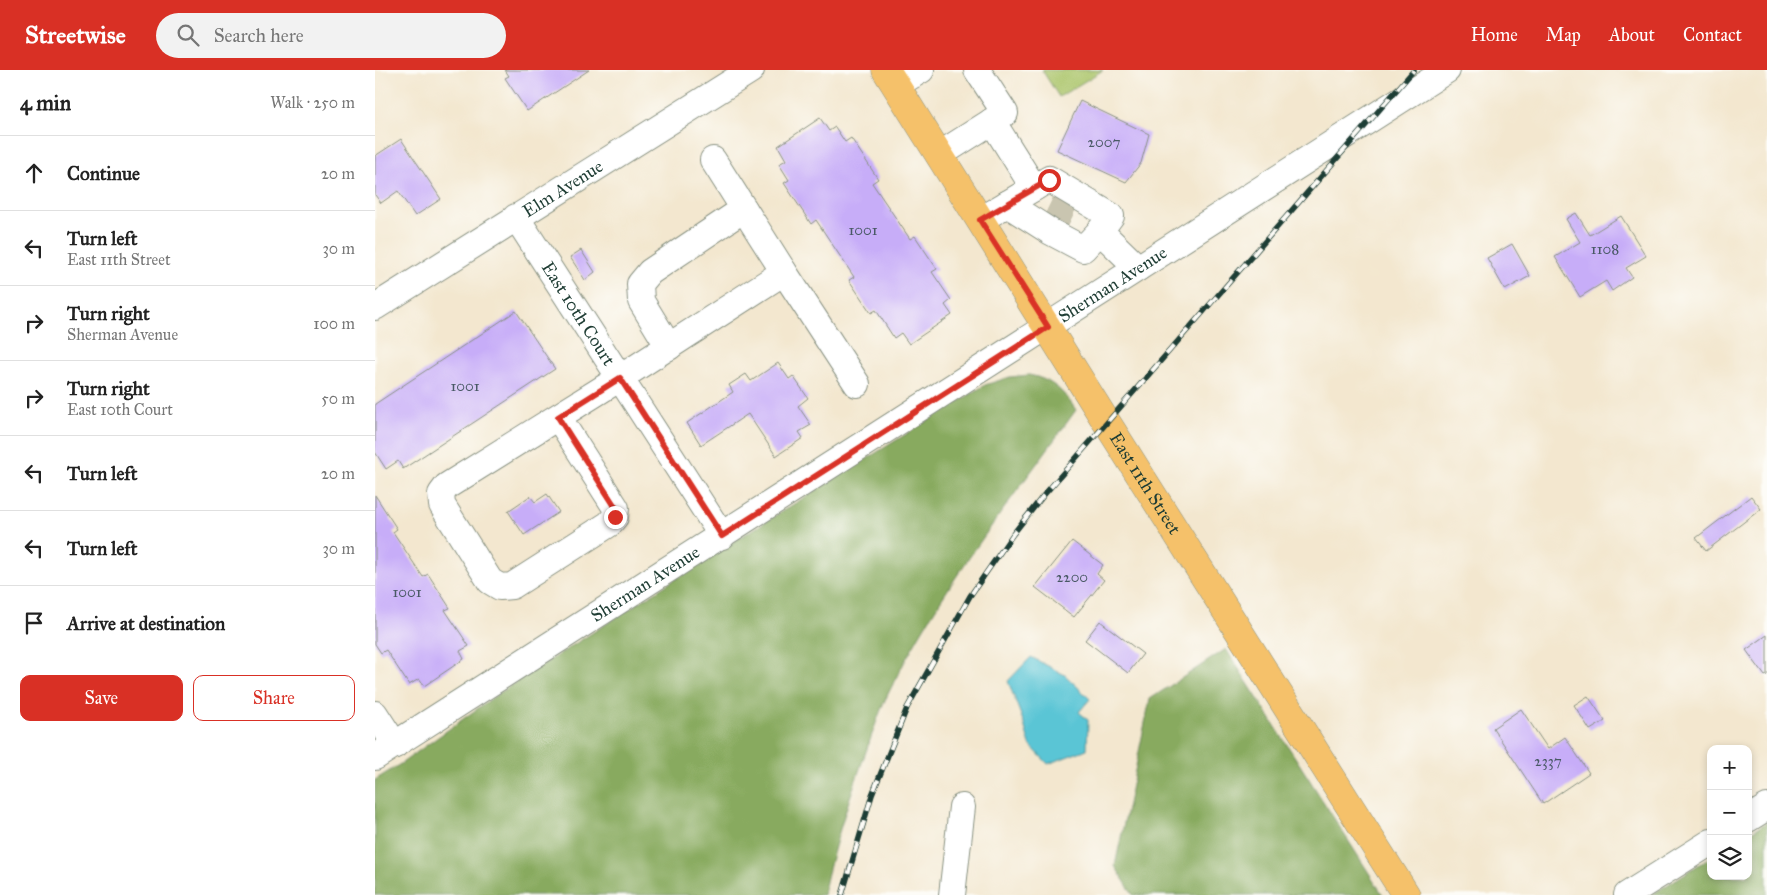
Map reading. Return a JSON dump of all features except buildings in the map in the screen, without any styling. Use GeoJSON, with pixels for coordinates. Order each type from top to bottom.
{"type":"FeatureCollection","features":[{"type":"Feature","properties":{"kind":"main road","name":"East 11th Street"},"geometry":{"type":"LineString","coordinates":[[891,78],[1406,895]]}},
{"type":"Feature","properties":{"kind":"street","name":"Elm Avenue"},"geometry":{"type":"LineString","coordinates":[[375,307],[751,70]]}},
{"type":"Feature","properties":{"kind":"street"},"geometry":{"type":"LineString","coordinates":[[891,78],[921,70]]}},
{"type":"Feature","properties":{"kind":"street"},"geometry":{"type":"LineString","coordinates":[[939,155],[1005,113],[977,70]]}},
{"type":"Feature","properties":{"kind":"street","name":"Sherman Avenue"},"geometry":{"type":"LineString","coordinates":[[385,751],[1447,70]]}},
{"type":"Feature","properties":{"kind":"street"},"geometry":{"type":"LineString","coordinates":[[992,121],[1034,188]]}},
{"type":"Feature","properties":{"kind":"street"},"geometry":{"type":"LineString","coordinates":[[713,160],[783,272],[857,384]]}},
{"type":"Feature","properties":{"kind":"street"},"geometry":{"type":"LineString","coordinates":[[980,220],[1007,204],[1034,188],[1049,180],[1069,196],[1111,216],[1083,249],[1053,228],[1007,204]]}},
{"type":"Feature","properties":{"kind":"street"},"geometry":{"type":"LineString","coordinates":[[669,347],[641,301],[640,284],[650,272],[744,210]]}},
{"type":"Feature","properties":{"kind":"street","name":"East 10th Court"},"geometry":{"type":"LineString","coordinates":[[517,217],[722,536]]}},
{"type":"Feature","properties":{"kind":"street"},"geometry":{"type":"LineString","coordinates":[[1100,231],[1139,268]]}},
{"type":"Feature","properties":{"kind":"street"},"geometry":{"type":"LineString","coordinates":[[558,417],[616,508],[615,517],[609,524],[512,586],[500,587],[490,580],[443,505],[441,494],[447,486],[669,347],[783,272]]}},
{"type":"Feature","properties":{"kind":"street"},"geometry":{"type":"LineString","coordinates":[[375,714],[385,751]]}},
{"type":"Feature","properties":{"kind":"street"},"geometry":{"type":"LineString","coordinates":[[952,895],[962,807]]}},
{"type":"Feature","properties":{"kind":"street"},"geometry":{"type":"LineString","coordinates":[[1752,816],[1767,807]]}},
{"type":"Feature","properties":{"kind":"street"},"geometry":{"type":"LineString","coordinates":[[1627,895],[1707,845]]}},
{"type":"Feature","properties":{"kind":"green space"},"geometry":{"type":"Polygon","coordinates":[[[1042,70],[1103,70],[1059,97],[1042,70]]]}},
{"type":"Feature","properties":{"kind":"green space"},"geometry":{"type":"Polygon","coordinates":[[[1029,375],[1057,387],[1076,410],[952,583],[929,619],[885,700],[843,818],[823,895],[375,895],[375,780],[402,763],[499,693],[728,545],[985,385],[1010,377],[1029,375]]]}},
{"type":"Feature","properties":{"kind":"green space"},"geometry":{"type":"Polygon","coordinates":[[[1226,649],[1383,895],[1133,895],[1115,866],[1150,699],[1226,649]]]}},
{"type":"Feature","properties":{"kind":"green space"},"geometry":{"type":"Polygon","coordinates":[[[1767,822],[1767,895],[1651,895],[1707,860],[1707,880],[1752,880],[1752,831],[1767,822]]]}},
{"type":"Feature","properties":{"kind":"water"},"geometry":{"type":"Polygon","coordinates":[[[1031,657],[1065,675],[1090,699],[1079,712],[1088,720],[1087,749],[1048,764],[1030,745],[1008,681],[1031,657]]]}},
{"type":"Feature","properties":{"kind":"tunnel"},"geometry":{"type":"LineString","coordinates":[[1055,223],[1066,200]]}},
{"type":"Feature","properties":{"kind":"railway"},"geometry":{"type":"LineString","coordinates":[[842,895],[872,795],[907,708],[970,596],[1013,534],[1043,496],[1414,70]]}},
{"type":"Feature","properties":{"kind":"route"},"geometry":{"type":"LineString","coordinates":[[615,517],[616,508],[558,417],[620,378],[722,536],[1048,327],[980,220],[1049,180]]}}]}
